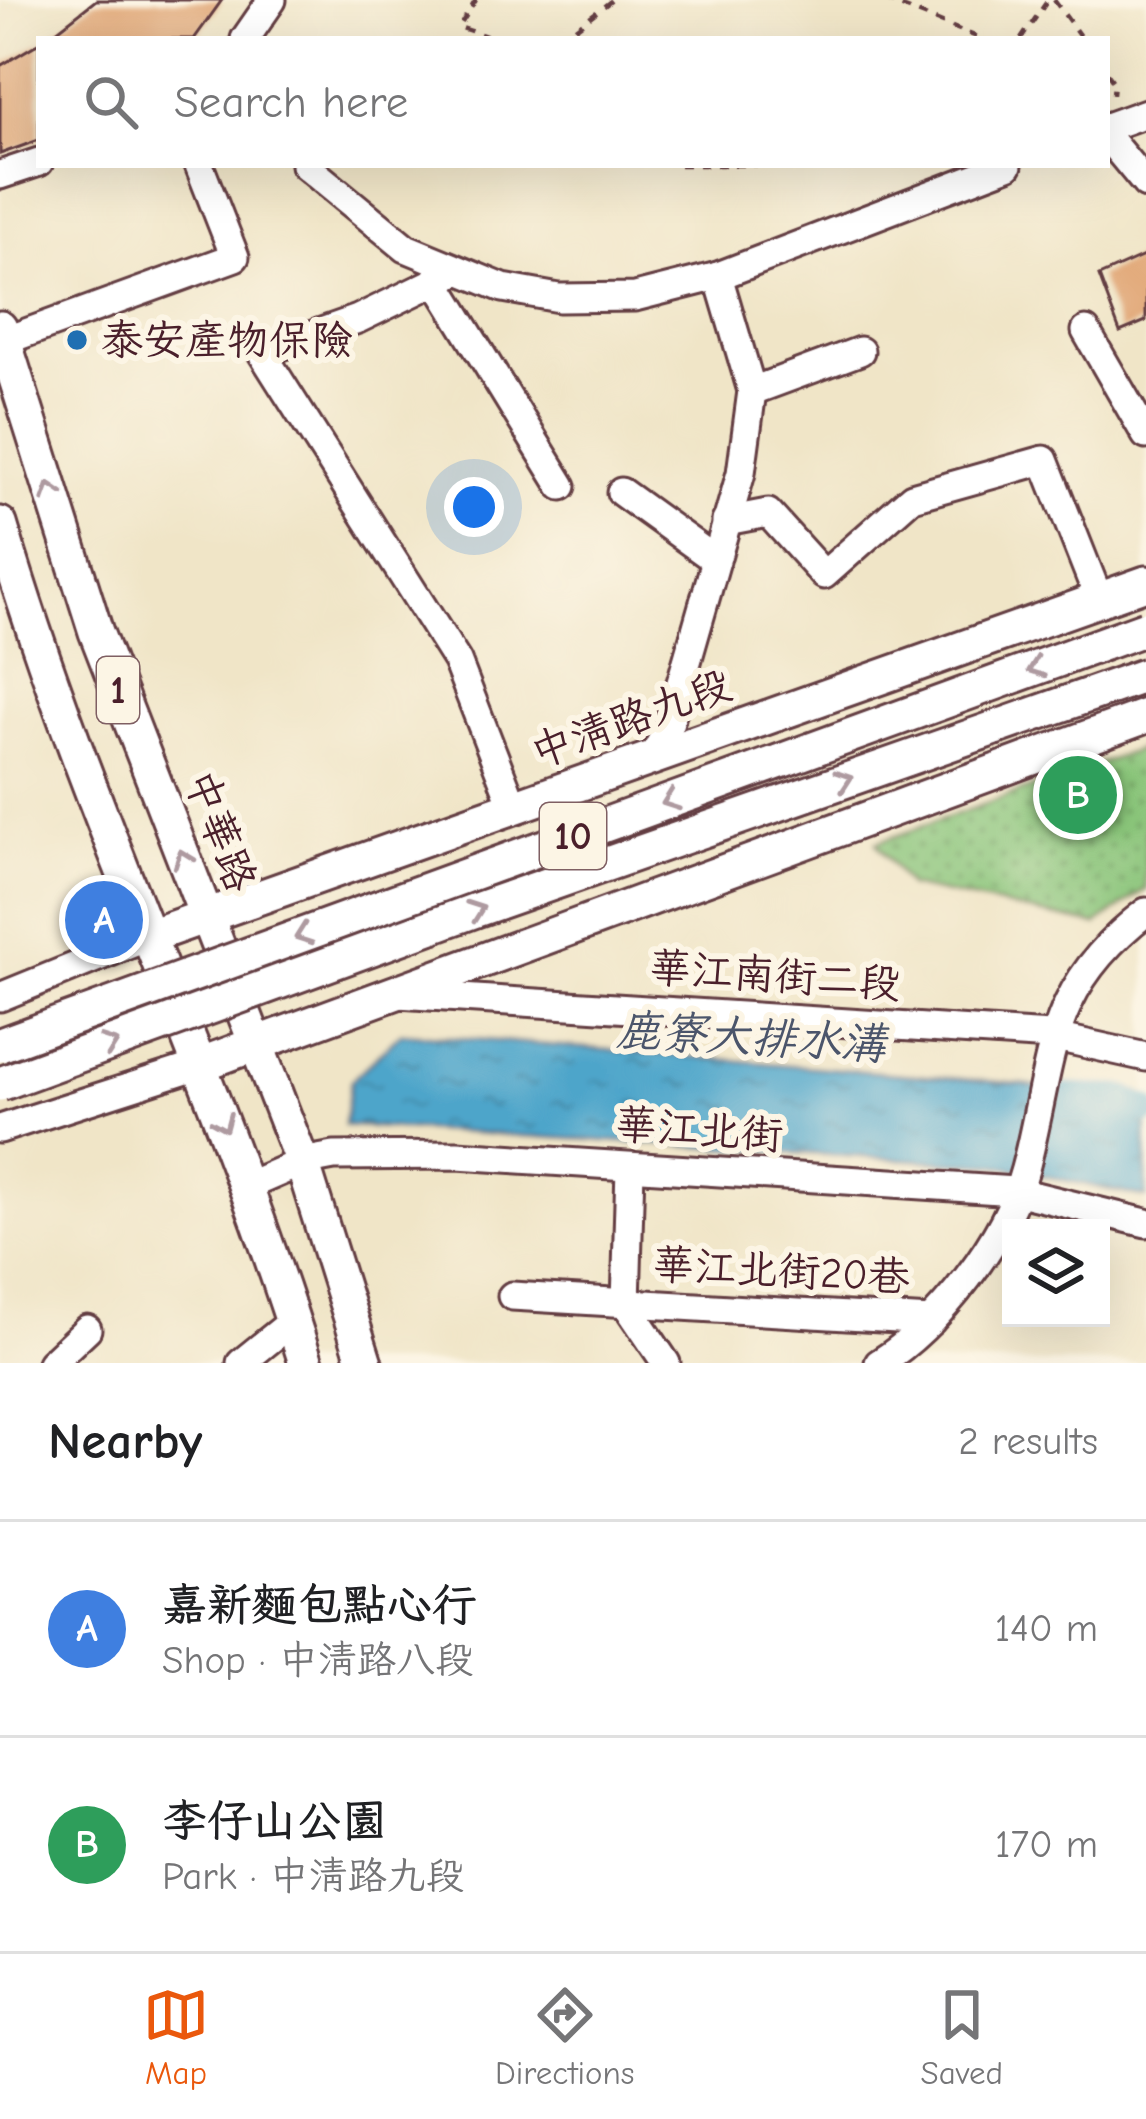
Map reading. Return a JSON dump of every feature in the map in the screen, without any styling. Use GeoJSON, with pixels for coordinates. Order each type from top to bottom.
{"type":"FeatureCollection","features":[{"type":"Feature","properties":{"kind":"main road","name":"中華路"},"geometry":{"type":"LineString","coordinates":[[2,334],[96,632],[302,1162],[365,1363]]}},
{"type":"Feature","properties":{"kind":"main road","name":"1"},"geometry":{"type":"LineString","coordinates":[[0,524],[150,936],[249,1185],[306,1363]]}},
{"type":"Feature","properties":{"kind":"main road","name":"中清路九段"},"geometry":{"type":"LineString","coordinates":[[150,936],[1145,584]]}},
{"type":"Feature","properties":{"kind":"main road","name":"10"},"geometry":{"type":"LineString","coordinates":[[0,1045],[1146,628]]}},
{"type":"Feature","properties":{"kind":"main road","name":"10"},"geometry":{"type":"LineString","coordinates":[[0,1084],[624,857],[1146,675]]}},
{"type":"Feature","properties":{"kind":"main road"},"geometry":{"type":"LineString","coordinates":[[199,1065],[1146,716]]}},
{"type":"Feature","properties":{"kind":"street"},"geometry":{"type":"LineString","coordinates":[[247,36],[272,0]]}},
{"type":"Feature","properties":{"kind":"street"},"geometry":{"type":"LineString","coordinates":[[1110,131],[1146,113]]}},
{"type":"Feature","properties":{"kind":"street"},"geometry":{"type":"LineString","coordinates":[[1110,136],[1146,184]]}},
{"type":"Feature","properties":{"kind":"street"},"geometry":{"type":"LineString","coordinates":[[0,175],[36,163]]}},
{"type":"Feature","properties":{"kind":"street"},"geometry":{"type":"LineString","coordinates":[[2,334],[235,257],[200,168]]}},
{"type":"Feature","properties":{"kind":"street"},"geometry":{"type":"LineString","coordinates":[[309,168],[445,276],[559,298],[634,298],[718,275],[1000,168]]}},
{"type":"Feature","properties":{"kind":"street"},"geometry":{"type":"LineString","coordinates":[[653,758],[668,728],[741,473],[752,391],[718,275]]}},
{"type":"Feature","properties":{"kind":"street"},"geometry":{"type":"LineString","coordinates":[[445,276],[358,319],[262,352],[457,661],[514,808]]}},
{"type":"Feature","properties":{"kind":"street"},"geometry":{"type":"LineString","coordinates":[[445,276],[562,486]]}},
{"type":"Feature","properties":{"kind":"street"},"geometry":{"type":"LineString","coordinates":[[1086,332],[1146,435]]}},
{"type":"Feature","properties":{"kind":"street"},"geometry":{"type":"LineString","coordinates":[[752,391],[860,351]]}},
{"type":"Feature","properties":{"kind":"street"},"geometry":{"type":"LineString","coordinates":[[726,521],[768,514],[824,575],[912,497],[1044,460],[1100,599]]}},
{"type":"Feature","properties":{"kind":"street"},"geometry":{"type":"LineString","coordinates":[[621,492],[714,559]]}},
{"type":"Feature","properties":{"kind":"street"},"geometry":{"type":"LineString","coordinates":[[879,1363],[958,1296],[1020,1182],[1048,1050],[1081,981],[1116,935],[1146,912]]}},
{"type":"Feature","properties":{"kind":"street"},"geometry":{"type":"LineString","coordinates":[[0,997],[150,936]]}},
{"type":"Feature","properties":{"kind":"street"},"geometry":{"type":"LineString","coordinates":[[0,984],[29,986]]}},
{"type":"Feature","properties":{"kind":"street","name":"華江南街二段"},"geometry":{"type":"LineString","coordinates":[[397,994],[1146,1057]]}},
{"type":"Feature","properties":{"kind":"street"},"geometry":{"type":"LineString","coordinates":[[0,1129],[199,1065]]}},
{"type":"Feature","properties":{"kind":"street","name":"華江北街"},"geometry":{"type":"LineString","coordinates":[[249,1185],[302,1162],[334,1156],[457,1155],[630,1168],[1020,1182],[1146,1223]]}},
{"type":"Feature","properties":{"kind":"street","name":"華江北街20巷"},"geometry":{"type":"LineString","coordinates":[[630,1168],[626,1304],[666,1363]]}},
{"type":"Feature","properties":{"kind":"street","name":"華江北街20巷"},"geometry":{"type":"LineString","coordinates":[[512,1296],[932,1321]]}},
{"type":"Feature","properties":{"kind":"street"},"geometry":{"type":"LineString","coordinates":[[241,1363],[293,1321]]}},
{"type":"Feature","properties":{"kind":"street"},"geometry":{"type":"LineString","coordinates":[[51,1363],[87,1329]]}},
{"type":"Feature","properties":{"kind":"path"},"geometry":{"type":"LineString","coordinates":[[476,0],[459,27],[486,36]]}},
{"type":"Feature","properties":{"kind":"path"},"geometry":{"type":"LineString","coordinates":[[565,36],[612,0]]}},
{"type":"Feature","properties":{"kind":"path"},"geometry":{"type":"LineString","coordinates":[[885,0],[975,36]]}},
{"type":"Feature","properties":{"kind":"path"},"geometry":{"type":"LineString","coordinates":[[1023,36],[1051,0],[1080,36]]}},
{"type":"Feature","properties":{"kind":"path"},"geometry":{"type":"LineString","coordinates":[[1110,77],[1113,97]]}},
{"type":"Feature","properties":{"kind":"green space"},"geometry":{"type":"Polygon","coordinates":[[[1146,747],[1146,889],[1096,925],[908,886],[876,843],[1146,747]]]}},
{"type":"Feature","properties":{"kind":"water"},"geometry":{"type":"Polygon","coordinates":[[[401,1033],[1021,1084],[1146,1106],[1146,1198],[995,1165],[344,1125],[351,1081],[401,1033]]]}},
{"type":"Feature","properties":{"kind":"building"},"geometry":{"type":"Polygon","coordinates":[[[96,0],[222,0],[196,36],[50,36],[96,0]]]}},
{"type":"Feature","properties":{"kind":"building"},"geometry":{"type":"Polygon","coordinates":[[[36,45],[36,141],[0,154],[0,66],[36,45]]]}},
{"type":"Feature","properties":{"kind":"building"},"geometry":{"type":"Polygon","coordinates":[[[1146,255],[1146,321],[1120,332],[1099,276],[1146,255]]]}},
{"type":"Feature","properties":{"kind":"waterway","name":"鹿寮大排水溝"},"geometry":{"type":"LineString","coordinates":[[1066,1097],[1124,1098],[1146,1110]]}},
{"type":"Feature","properties":{"kind":"place","name":"泰安產物保險"},"geometry":{"type":"Point","coordinates":[77,340]}},
{"type":"Feature","properties":{"kind":"place","name":"李仔山公園"},"geometry":{"type":"Point","coordinates":[1078,795]}},
{"type":"Feature","properties":{"kind":"place","name":"嘉新麵包點心行"},"geometry":{"type":"Point","coordinates":[104,920]}}]}
